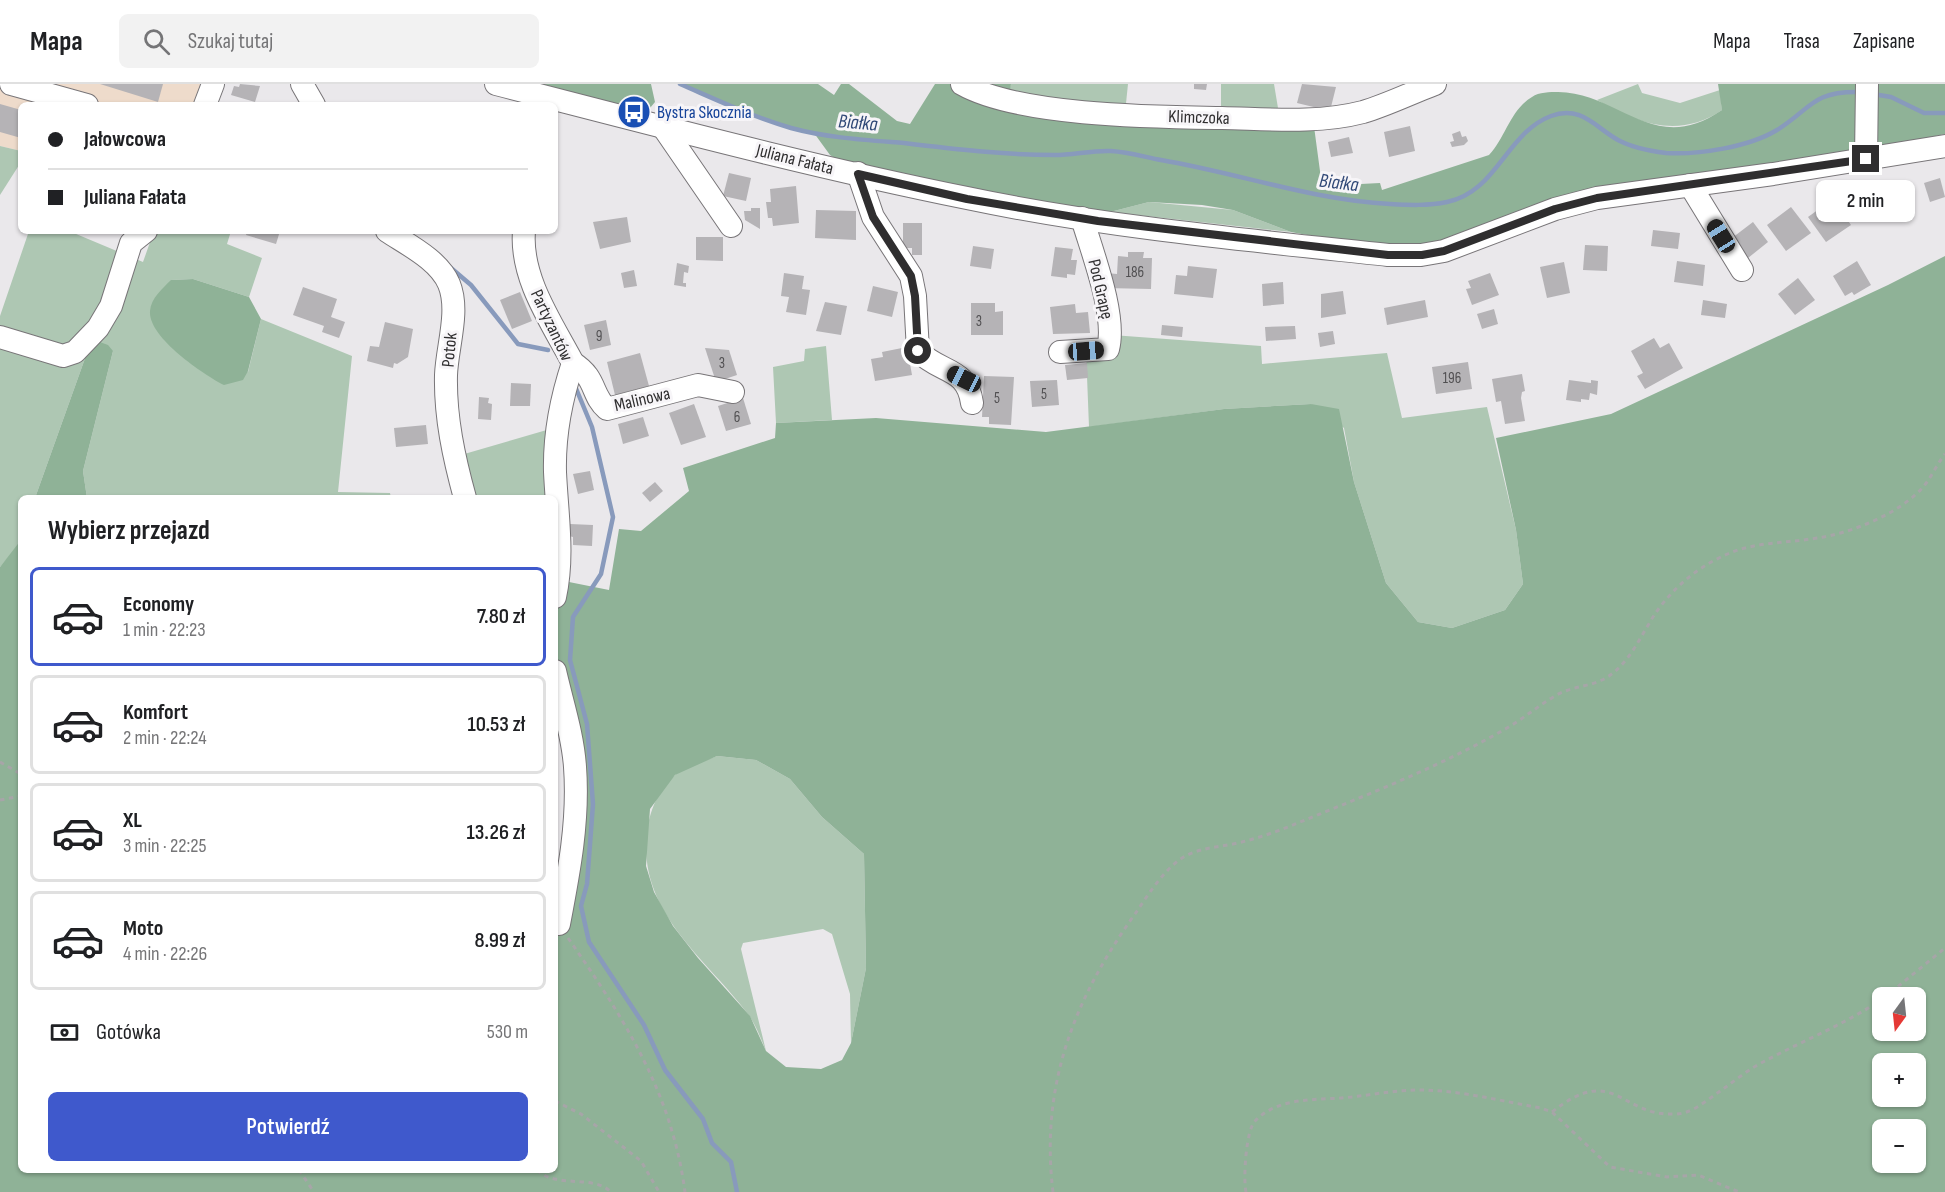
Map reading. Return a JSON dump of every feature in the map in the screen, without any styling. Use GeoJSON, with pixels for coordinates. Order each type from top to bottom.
{"type":"FeatureCollection","features":[{"type":"Feature","properties":{"kind":"street"},"geometry":{"type":"LineString","coordinates":[[11,84],[76,102]]}},
{"type":"Feature","properties":{"kind":"street"},"geometry":{"type":"LineString","coordinates":[[206,102],[213,84]]}},
{"type":"Feature","properties":{"kind":"street"},"geometry":{"type":"LineString","coordinates":[[302,84],[312,102]]}},
{"type":"Feature","properties":{"kind":"street","name":"Juliana Fałata"},"geometry":{"type":"LineString","coordinates":[[496,84],[546,101]]}},
{"type":"Feature","properties":{"kind":"street","name":"Klimczoka"},"geometry":{"type":"LineString","coordinates":[[962,84],[1008,101],[1066,109],[1186,118],[1305,120],[1362,112],[1435,84]]}},
{"type":"Feature","properties":{"kind":"street"},"geometry":{"type":"LineString","coordinates":[[1866,159],[1867,84]]}},
{"type":"Feature","properties":{"kind":"street","name":"Juliana Fałata"},"geometry":{"type":"LineString","coordinates":[[558,104],[967,199],[1082,218],[1347,251],[1422,255],[1444,251],[1555,209],[1597,198],[1945,146]]}},
{"type":"Feature","properties":{"kind":"street"},"geometry":{"type":"LineString","coordinates":[[663,127],[731,226]]}},
{"type":"Feature","properties":{"kind":"street"},"geometry":{"type":"LineString","coordinates":[[858,174],[873,217],[911,276],[915,296],[918,351],[929,362],[964,379],[970,387],[972,402]]}},
{"type":"Feature","properties":{"kind":"street"},"geometry":{"type":"LineString","coordinates":[[1690,185],[1742,270]]}},
{"type":"Feature","properties":{"kind":"street","name":"Pod Grapę"},"geometry":{"type":"LineString","coordinates":[[1060,352],[1108,349],[1112,335],[1099,273],[1082,218]]}},
{"type":"Feature","properties":{"kind":"street"},"geometry":{"type":"LineString","coordinates":[[0,337],[63,356],[75,352],[98,328],[111,306],[131,243],[142,234]]}},
{"type":"Feature","properties":{"kind":"street","name":"Potok"},"geometry":{"type":"LineString","coordinates":[[391,234],[435,265],[449,282],[454,299],[447,385],[454,457],[464,495]]}},
{"type":"Feature","properties":{"kind":"street","name":"Partyzantów"},"geometry":{"type":"LineString","coordinates":[[524,234],[526,266],[543,307],[573,363],[560,401],[555,438],[561,549],[558,573]]}},
{"type":"Feature","properties":{"kind":"street","name":"Malinowa"},"geometry":{"type":"LineString","coordinates":[[573,363],[584,370],[592,380],[600,403],[607,408],[698,385],[733,392]]}},
{"type":"Feature","properties":{"kind":"street"},"geometry":{"type":"LineString","coordinates":[[558,685],[575,765],[576,815],[569,873],[559,924]]}},
{"type":"Feature","properties":{"kind":"street"},"geometry":{"type":"LineString","coordinates":[[558,859],[569,873]]}},
{"type":"Feature","properties":{"kind":"path"},"geometry":{"type":"LineString","coordinates":[[1053,1192],[1052,1119],[1055,1084],[1063,1050],[1092,981],[1114,943],[1161,878],[1176,862],[1192,852],[1276,832],[1397,782],[1506,729],[1556,695],[1602,680],[1616,671],[1657,612],[1678,586],[1697,569],[1747,546],[1818,538],[1847,531],[1880,516],[1905,502],[1924,486],[1945,454]]}},
{"type":"Feature","properties":{"kind":"path"},"geometry":{"type":"LineString","coordinates":[[0,762],[18,772]]}},
{"type":"Feature","properties":{"kind":"path"},"geometry":{"type":"LineString","coordinates":[[0,800],[18,797]]}},
{"type":"Feature","properties":{"kind":"path"},"geometry":{"type":"LineString","coordinates":[[559,924],[626,1025],[661,1093],[682,1167],[685,1192]]}},
{"type":"Feature","properties":{"kind":"path"},"geometry":{"type":"LineString","coordinates":[[1897,987],[1945,948]]}},
{"type":"Feature","properties":{"kind":"path"},"geometry":{"type":"LineString","coordinates":[[1552,1112],[1566,1100],[1595,1090],[1617,1094],[1643,1108],[1656,1111],[1675,1114],[1693,1110],[1764,1061],[1798,1046],[1872,1004]]}},
{"type":"Feature","properties":{"kind":"path"},"geometry":{"type":"LineString","coordinates":[[1246,1192],[1244,1183],[1248,1131],[1255,1121],[1290,1103],[1310,1098],[1341,1098],[1419,1090],[1464,1094],[1552,1112],[1610,1167],[1667,1177],[1698,1175],[1739,1192]]}},
{"type":"Feature","properties":{"kind":"path"},"geometry":{"type":"LineString","coordinates":[[558,1102],[581,1114],[641,1161],[659,1192]]}},
{"type":"Feature","properties":{"kind":"path"},"geometry":{"type":"LineString","coordinates":[[301,1173],[314,1192]]}},
{"type":"Feature","properties":{"kind":"path"},"geometry":{"type":"LineString","coordinates":[[540,1173],[545,1177],[599,1185],[611,1192]]}},
{"type":"Feature","properties":{"kind":"shaded area"},"geometry":{"type":"Polygon","coordinates":[[[0,84],[213,84],[206,102],[18,102],[18,150],[0,146],[0,84]]]}},
{"type":"Feature","properties":{"kind":"green space"},"geometry":{"type":"Polygon","coordinates":[[[496,84],[651,84],[655,102],[650,108],[625,102],[610,105],[496,84]]]}},
{"type":"Feature","properties":{"kind":"green space"},"geometry":{"type":"Polygon","coordinates":[[[680,84],[818,84],[834,95],[841,84],[849,84],[897,121],[910,124],[935,84],[1011,84],[1008,101],[1313,119],[1322,186],[1380,183],[1382,190],[1489,155],[1518,109],[1535,95],[1548,92],[1580,95],[1638,119],[1657,125],[1677,127],[1698,123],[1722,110],[1718,84],[1945,84],[1945,134],[1447,239],[1425,243],[1391,244],[1291,232],[1233,210],[1202,205],[1149,202],[1110,212],[1094,211],[842,163],[830,155],[814,133],[751,115],[680,84]]]}},
{"type":"Feature","properties":{"kind":"green space"},"geometry":{"type":"Polygon","coordinates":[[[1011,84],[1128,84],[1125,113],[1008,93],[1011,84]]]}},
{"type":"Feature","properties":{"kind":"green space"},"geometry":{"type":"Polygon","coordinates":[[[1221,84],[1274,84],[1280,120],[1221,118],[1221,84]]]}},
{"type":"Feature","properties":{"kind":"green space"},"geometry":{"type":"Polygon","coordinates":[[[1638,84],[1642,93],[1680,103],[1720,90],[1722,110],[1706,119],[1690,124],[1659,125],[1628,116],[1597,100],[1638,84]]]}},
{"type":"Feature","properties":{"kind":"green space"},"geometry":{"type":"Polygon","coordinates":[[[0,146],[18,150],[18,167],[0,195],[0,146]]]}},
{"type":"Feature","properties":{"kind":"green space"},"geometry":{"type":"Polygon","coordinates":[[[1149,202],[1233,210],[1291,232],[1110,212],[1149,202]]]}},
{"type":"Feature","properties":{"kind":"green space"},"geometry":{"type":"Polygon","coordinates":[[[28,234],[76,234],[143,262],[153,234],[230,234],[227,244],[262,258],[249,297],[193,279],[171,280],[248,372],[261,319],[352,356],[338,492],[390,493],[390,495],[87,495],[83,471],[113,351],[88,350],[36,495],[18,495],[18,546],[0,567],[0,316],[28,234]]]}},
{"type":"Feature","properties":{"kind":"green space"},"geometry":{"type":"Polygon","coordinates":[[[1945,256],[1945,1192],[0,1192],[0,567],[18,544],[18,1173],[558,1173],[558,914],[576,815],[558,692],[558,584],[559,580],[609,590],[619,529],[641,531],[689,491],[683,468],[775,438],[776,423],[876,418],[1046,432],[1224,409],[1311,404],[1339,409],[1354,482],[1386,583],[1418,622],[1452,628],[1505,610],[1523,584],[1516,530],[1496,438],[1611,414],[1888,285],[1945,256]],[[717,756],[675,775],[650,809],[646,866],[654,892],[673,926],[698,958],[750,1016],[766,1051],[786,1067],[821,1069],[842,1060],[851,1043],[866,968],[864,854],[822,817],[790,779],[756,760],[717,756]]]}},
{"type":"Feature","properties":{"kind":"green space"},"geometry":{"type":"Polygon","coordinates":[[[193,279],[249,297],[261,319],[248,371],[243,380],[224,385],[203,372],[167,343],[152,321],[151,306],[164,286],[171,280],[193,279]]]}},
{"type":"Feature","properties":{"kind":"green space"},"geometry":{"type":"Polygon","coordinates":[[[1112,335],[1261,346],[1262,364],[1387,353],[1402,418],[1487,407],[1516,530],[1523,584],[1505,610],[1452,628],[1418,622],[1386,583],[1354,482],[1344,428],[1311,404],[1224,409],[1089,427],[1086,351],[1112,335]]]}},
{"type":"Feature","properties":{"kind":"green space"},"geometry":{"type":"Polygon","coordinates":[[[97,341],[108,345],[113,351],[83,471],[87,495],[36,495],[88,350],[97,341]]]}},
{"type":"Feature","properties":{"kind":"green space"},"geometry":{"type":"Polygon","coordinates":[[[826,346],[832,420],[776,423],[773,367],[804,361],[805,349],[826,346]]]}},
{"type":"Feature","properties":{"kind":"green space"},"geometry":{"type":"Polygon","coordinates":[[[557,427],[555,495],[464,495],[454,457],[557,427]]]}},
{"type":"Feature","properties":{"kind":"green space"},"geometry":{"type":"Polygon","coordinates":[[[717,756],[756,760],[790,779],[822,817],[864,854],[866,968],[851,1043],[850,994],[832,934],[823,929],[743,943],[741,949],[766,1051],[748,1014],[678,932],[663,909],[653,886],[647,860],[647,831],[650,816],[659,794],[675,775],[689,766],[717,756]]]}},
{"type":"Feature","properties":{"kind":"building"},"geometry":{"type":"Polygon","coordinates":[[[100,84],[163,84],[158,102],[100,84]]]}},
{"type":"Feature","properties":{"kind":"building"},"geometry":{"type":"Polygon","coordinates":[[[240,84],[260,86],[255,102],[231,95],[234,86],[239,87],[240,84]]]}},
{"type":"Feature","properties":{"kind":"building"},"geometry":{"type":"Polygon","coordinates":[[[1194,84],[1207,84],[1206,90],[1194,89],[1194,84]]]}},
{"type":"Feature","properties":{"kind":"building"},"geometry":{"type":"Polygon","coordinates":[[[1302,84],[1336,87],[1330,111],[1297,103],[1302,84]]]}},
{"type":"Feature","properties":{"kind":"building"},"geometry":{"type":"Polygon","coordinates":[[[0,104],[18,109],[18,137],[0,132],[0,104]]]}},
{"type":"Feature","properties":{"kind":"building"},"geometry":{"type":"Polygon","coordinates":[[[1410,126],[1415,151],[1389,157],[1384,132],[1410,126]]]}},
{"type":"Feature","properties":{"kind":"building"},"geometry":{"type":"Polygon","coordinates":[[[1460,131],[1462,137],[1466,136],[1468,141],[1464,145],[1452,147],[1450,142],[1454,141],[1452,134],[1460,131]]]}},
{"type":"Feature","properties":{"kind":"building"},"geometry":{"type":"Polygon","coordinates":[[[1349,137],[1353,153],[1331,157],[1328,142],[1349,137]]]}},
{"type":"Feature","properties":{"kind":"building"},"geometry":{"type":"Polygon","coordinates":[[[729,173],[751,178],[746,201],[723,196],[729,173]]]}},
{"type":"Feature","properties":{"kind":"building"},"geometry":{"type":"Polygon","coordinates":[[[1940,178],[1945,197],[1930,202],[1924,183],[1940,178]]]}},
{"type":"Feature","properties":{"kind":"building"},"geometry":{"type":"Polygon","coordinates":[[[796,186],[799,223],[773,226],[772,218],[768,218],[766,202],[771,202],[770,189],[796,186]]]}},
{"type":"Feature","properties":{"kind":"building"},"geometry":{"type":"Polygon","coordinates":[[[1895,191],[1900,207],[1896,209],[1898,215],[1879,221],[1872,197],[1895,191]]]}},
{"type":"Feature","properties":{"kind":"building"},"geometry":{"type":"Polygon","coordinates":[[[1833,199],[1851,225],[1826,242],[1808,217],[1833,199]]]}},
{"type":"Feature","properties":{"kind":"building"},"geometry":{"type":"Polygon","coordinates":[[[1791,207],[1811,233],[1786,251],[1767,225],[1791,207]]]}},
{"type":"Feature","properties":{"kind":"building"},"geometry":{"type":"Polygon","coordinates":[[[751,208],[760,208],[760,229],[745,220],[744,211],[751,211],[751,208]]]}},
{"type":"Feature","properties":{"kind":"building"},"geometry":{"type":"Polygon","coordinates":[[[816,210],[856,211],[856,240],[815,238],[816,210]]]}},
{"type":"Feature","properties":{"kind":"building"},"geometry":{"type":"Polygon","coordinates":[[[627,217],[631,242],[600,249],[593,222],[627,217]]]}},
{"type":"Feature","properties":{"kind":"building"},"geometry":{"type":"Polygon","coordinates":[[[1753,222],[1768,242],[1748,258],[1732,238],[1753,222]]]}},
{"type":"Feature","properties":{"kind":"building"},"geometry":{"type":"Polygon","coordinates":[[[903,223],[922,223],[922,255],[912,255],[912,248],[903,248],[903,223]]]}},
{"type":"Feature","properties":{"kind":"building"},"geometry":{"type":"Polygon","coordinates":[[[1653,230],[1680,233],[1678,249],[1651,246],[1653,230]]]}},
{"type":"Feature","properties":{"kind":"building"},"geometry":{"type":"Polygon","coordinates":[[[246,234],[279,234],[276,244],[246,234]]]}},
{"type":"Feature","properties":{"kind":"building"},"geometry":{"type":"Polygon","coordinates":[[[696,237],[723,237],[723,261],[696,260],[696,237]]]}},
{"type":"Feature","properties":{"kind":"building"},"geometry":{"type":"Polygon","coordinates":[[[1585,245],[1608,246],[1607,271],[1583,270],[1585,245]]]}},
{"type":"Feature","properties":{"kind":"building"},"geometry":{"type":"Polygon","coordinates":[[[973,246],[994,249],[991,269],[970,266],[973,246]]]}},
{"type":"Feature","properties":{"kind":"building"},"geometry":{"type":"Polygon","coordinates":[[[1055,247],[1073,249],[1071,260],[1077,260],[1075,275],[1067,274],[1067,278],[1051,276],[1055,247]]]}},
{"type":"Feature","properties":{"kind":"building"},"geometry":{"type":"Polygon","coordinates":[[[1128,252],[1144,252],[1143,258],[1152,258],[1151,289],[1105,288],[1106,273],[1117,274],[1118,256],[1128,257],[1128,252]]]}},
{"type":"Feature","properties":{"kind":"building"},"geometry":{"type":"Polygon","coordinates":[[[1677,261],[1705,265],[1703,286],[1674,282],[1677,261]]]}},
{"type":"Feature","properties":{"kind":"building"},"geometry":{"type":"Polygon","coordinates":[[[1857,261],[1871,285],[1854,295],[1852,292],[1845,296],[1833,276],[1857,261]]]}},
{"type":"Feature","properties":{"kind":"building"},"geometry":{"type":"Polygon","coordinates":[[[1564,262],[1570,293],[1547,298],[1540,267],[1564,262]]]}},
{"type":"Feature","properties":{"kind":"building"},"geometry":{"type":"Polygon","coordinates":[[[677,263],[689,266],[688,273],[684,272],[683,283],[686,283],[686,287],[674,285],[677,263]]]}},
{"type":"Feature","properties":{"kind":"building"},"geometry":{"type":"Polygon","coordinates":[[[1188,266],[1217,269],[1213,298],[1174,294],[1176,275],[1187,276],[1188,266]]]}},
{"type":"Feature","properties":{"kind":"building"},"geometry":{"type":"Polygon","coordinates":[[[634,270],[637,286],[624,288],[621,273],[634,270]]]}},
{"type":"Feature","properties":{"kind":"building"},"geometry":{"type":"Polygon","coordinates":[[[784,273],[804,276],[802,289],[810,290],[806,315],[786,312],[789,297],[781,296],[784,273]]]}},
{"type":"Feature","properties":{"kind":"building"},"geometry":{"type":"Polygon","coordinates":[[[1490,273],[1499,295],[1472,305],[1466,289],[1471,288],[1468,281],[1490,273]]]}},
{"type":"Feature","properties":{"kind":"building"},"geometry":{"type":"Polygon","coordinates":[[[1798,278],[1815,300],[1795,315],[1778,294],[1798,278]]]}},
{"type":"Feature","properties":{"kind":"building"},"geometry":{"type":"Polygon","coordinates":[[[1283,282],[1284,304],[1263,306],[1262,284],[1283,282]]]}},
{"type":"Feature","properties":{"kind":"building"},"geometry":{"type":"Polygon","coordinates":[[[873,286],[898,292],[892,317],[867,311],[873,286]]]}},
{"type":"Feature","properties":{"kind":"building"},"geometry":{"type":"Polygon","coordinates":[[[303,287],[337,299],[331,317],[345,322],[339,338],[322,332],[324,326],[293,315],[303,287]]]}},
{"type":"Feature","properties":{"kind":"building"},"geometry":{"type":"Polygon","coordinates":[[[1343,291],[1346,314],[1321,318],[1321,294],[1343,291]]]}},
{"type":"Feature","properties":{"kind":"building"},"geometry":{"type":"Polygon","coordinates":[[[520,292],[532,321],[512,329],[500,300],[520,292]]]}},
{"type":"Feature","properties":{"kind":"building"},"geometry":{"type":"Polygon","coordinates":[[[1425,300],[1428,317],[1387,325],[1384,308],[1425,300]]]}},
{"type":"Feature","properties":{"kind":"building"},"geometry":{"type":"Polygon","coordinates":[[[1703,300],[1727,304],[1725,318],[1701,315],[1703,300]]]}},
{"type":"Feature","properties":{"kind":"building"},"geometry":{"type":"Polygon","coordinates":[[[825,302],[847,306],[841,335],[816,331],[825,302]]]}},
{"type":"Feature","properties":{"kind":"building"},"geometry":{"type":"Polygon","coordinates":[[[971,303],[995,303],[995,312],[1003,311],[1003,335],[971,335],[971,303]]]}},
{"type":"Feature","properties":{"kind":"building"},"geometry":{"type":"Polygon","coordinates":[[[1075,304],[1076,313],[1088,312],[1090,333],[1053,334],[1050,307],[1075,304]]]}},
{"type":"Feature","properties":{"kind":"building"},"geometry":{"type":"Polygon","coordinates":[[[1494,309],[1498,324],[1482,329],[1477,314],[1494,309]]]}},
{"type":"Feature","properties":{"kind":"building"},"geometry":{"type":"Polygon","coordinates":[[[606,320],[611,345],[590,350],[584,325],[606,320]]]}},
{"type":"Feature","properties":{"kind":"building"},"geometry":{"type":"Polygon","coordinates":[[[385,322],[413,329],[408,357],[397,364],[394,363],[393,368],[367,361],[370,346],[379,347],[385,322]]]}},
{"type":"Feature","properties":{"kind":"building"},"geometry":{"type":"Polygon","coordinates":[[[1162,325],[1183,327],[1182,337],[1161,335],[1162,325]]]}},
{"type":"Feature","properties":{"kind":"building"},"geometry":{"type":"Polygon","coordinates":[[[1295,326],[1296,339],[1266,341],[1265,327],[1295,326]]]}},
{"type":"Feature","properties":{"kind":"building"},"geometry":{"type":"Polygon","coordinates":[[[1333,331],[1335,344],[1320,347],[1318,333],[1333,331]]]}},
{"type":"Feature","properties":{"kind":"building"},"geometry":{"type":"Polygon","coordinates":[[[1654,338],[1660,348],[1669,343],[1683,368],[1645,389],[1637,376],[1643,373],[1631,351],[1654,338]]]}},
{"type":"Feature","properties":{"kind":"building"},"geometry":{"type":"Polygon","coordinates":[[[907,347],[912,375],[875,381],[871,359],[883,357],[882,352],[907,347]]]}},
{"type":"Feature","properties":{"kind":"building"},"geometry":{"type":"Polygon","coordinates":[[[705,348],[729,350],[737,375],[716,382],[705,348]]]}},
{"type":"Feature","properties":{"kind":"building"},"geometry":{"type":"Polygon","coordinates":[[[640,353],[649,386],[615,395],[607,362],[640,353]]]}},
{"type":"Feature","properties":{"kind":"building"},"geometry":{"type":"Polygon","coordinates":[[[1468,362],[1472,389],[1436,394],[1432,367],[1468,362]]]}},
{"type":"Feature","properties":{"kind":"building"},"geometry":{"type":"Polygon","coordinates":[[[1087,363],[1088,378],[1067,380],[1065,365],[1087,363]]]}},
{"type":"Feature","properties":{"kind":"building"},"geometry":{"type":"Polygon","coordinates":[[[1522,374],[1525,391],[1522,392],[1521,398],[1525,421],[1505,424],[1501,401],[1496,402],[1492,379],[1522,374]]]}},
{"type":"Feature","properties":{"kind":"building"},"geometry":{"type":"Polygon","coordinates":[[[984,376],[1014,377],[1011,425],[989,424],[989,417],[982,417],[984,376]]]}},
{"type":"Feature","properties":{"kind":"building"},"geometry":{"type":"Polygon","coordinates":[[[1057,380],[1059,405],[1032,407],[1030,381],[1057,380]]]}},
{"type":"Feature","properties":{"kind":"building"},"geometry":{"type":"Polygon","coordinates":[[[1569,380],[1591,383],[1591,380],[1598,381],[1597,395],[1590,393],[1589,400],[1581,399],[1581,402],[1566,400],[1569,380]]]}},
{"type":"Feature","properties":{"kind":"building"},"geometry":{"type":"Polygon","coordinates":[[[511,383],[531,384],[530,406],[510,406],[511,383]]]}},
{"type":"Feature","properties":{"kind":"building"},"geometry":{"type":"Polygon","coordinates":[[[479,397],[489,398],[488,403],[492,404],[491,420],[478,419],[479,397]]]}},
{"type":"Feature","properties":{"kind":"building"},"geometry":{"type":"Polygon","coordinates":[[[743,398],[751,424],[726,431],[718,406],[743,398]]]}},
{"type":"Feature","properties":{"kind":"building"},"geometry":{"type":"Polygon","coordinates":[[[694,404],[706,437],[681,445],[669,413],[694,404]]]}},
{"type":"Feature","properties":{"kind":"building"},"geometry":{"type":"Polygon","coordinates":[[[643,417],[649,436],[623,444],[618,424],[643,417]]]}},
{"type":"Feature","properties":{"kind":"building"},"geometry":{"type":"Polygon","coordinates":[[[426,425],[428,444],[396,447],[394,428],[426,425]]]}},
{"type":"Feature","properties":{"kind":"building"},"geometry":{"type":"Polygon","coordinates":[[[590,471],[594,490],[578,494],[573,474],[590,471]]]}},
{"type":"Feature","properties":{"kind":"building"},"geometry":{"type":"Polygon","coordinates":[[[655,482],[663,491],[650,502],[642,493],[655,482]]]}},
{"type":"Feature","properties":{"kind":"building"},"geometry":{"type":"Polygon","coordinates":[[[570,524],[593,525],[592,546],[573,545],[573,537],[569,536],[570,524]]]}},
{"type":"Feature","properties":{"kind":"waterway","name":"Białka"},"geometry":{"type":"LineString","coordinates":[[680,84],[763,119],[819,134],[1017,154],[1055,155],[1097,151],[1130,153],[1304,192],[1361,201],[1411,205],[1447,202],[1464,196],[1490,175],[1523,135],[1536,124],[1562,113],[1579,115],[1618,140],[1636,147],[1666,153],[1693,153],[1723,149],[1766,136],[1821,98],[1843,92],[1859,92]]}},
{"type":"Feature","properties":{"kind":"waterway","name":"Białka"},"geometry":{"type":"LineString","coordinates":[[1873,94],[1891,97],[1924,113],[1945,113]]}},
{"type":"Feature","properties":{"kind":"waterway"},"geometry":{"type":"LineString","coordinates":[[451,268],[471,285],[518,344],[548,350]]}},
{"type":"Feature","properties":{"kind":"waterway"},"geometry":{"type":"LineString","coordinates":[[575,386],[592,427],[613,517],[601,574],[573,617],[570,660],[587,724],[593,804],[587,884],[581,906],[589,942],[644,1025],[665,1070],[703,1119],[712,1143],[731,1162],[737,1192]]}},
{"type":"Feature","properties":{"kind":"place","name":"Bystra Skocznia"},"geometry":{"type":"Point","coordinates":[634,112]}},
{"type":"Feature","properties":{"kind":"route"},"geometry":{"type":"LineString","coordinates":[[918,351],[915,296],[911,276],[873,217],[858,174],[967,199],[1131,226],[1347,251],[1388,255],[1422,255],[1444,251],[1555,209],[1597,198],[1866,159]]}}]}
